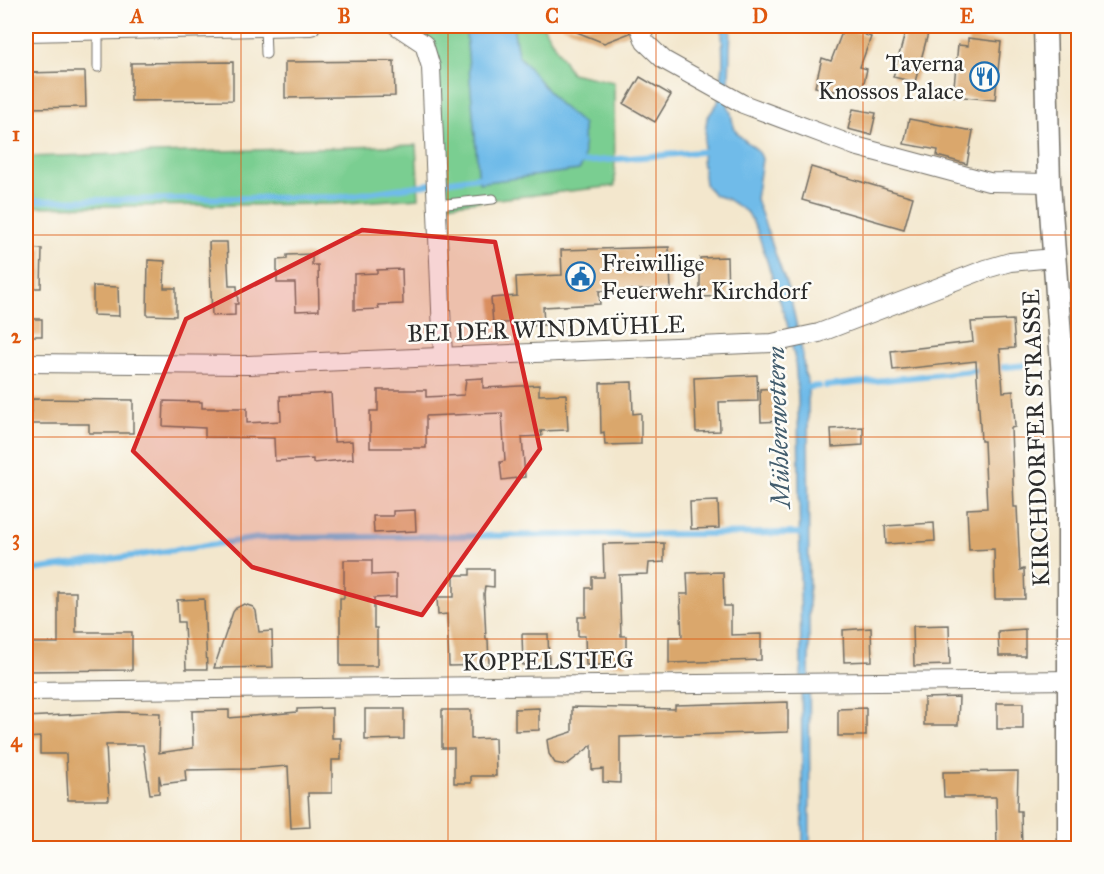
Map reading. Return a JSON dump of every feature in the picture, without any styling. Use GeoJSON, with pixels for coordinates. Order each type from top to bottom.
{"type":"FeatureCollection","features":[{"type":"Feature","properties":{"kind":"street"},"geometry":{"type":"LineString","coordinates":[[26,32],[311,26]]}},
{"type":"Feature","properties":{"kind":"street"},"geometry":{"type":"LineString","coordinates":[[398,26],[424,45],[431,67],[443,357]]}},
{"type":"Feature","properties":{"kind":"street"},"geometry":{"type":"LineString","coordinates":[[639,26],[645,42],[664,60],[743,104],[855,146],[989,182],[1049,183]]}},
{"type":"Feature","properties":{"kind":"street","name":"KIRCHDORFER STRASSE"},"geometry":{"type":"LineString","coordinates":[[1045,26],[1049,183],[1054,258],[1071,376],[1069,501],[1073,689],[1070,849]]}},
{"type":"Feature","properties":{"kind":"street","name":"BEI DER WINDMÜHLE"},"geometry":{"type":"LineString","coordinates":[[26,363],[249,365],[741,345],[786,341],[807,336],[986,269],[1010,262],[1054,258]]}},
{"type":"Feature","properties":{"kind":"street","name":"KOPPELSTIEG"},"geometry":{"type":"LineString","coordinates":[[26,691],[794,683],[1073,689]]}},
{"type":"Feature","properties":{"kind":"lane"},"geometry":{"type":"LineString","coordinates":[[265,26],[266,54]]}},
{"type":"Feature","properties":{"kind":"lane"},"geometry":{"type":"LineString","coordinates":[[98,30],[98,67]]}},
{"type":"Feature","properties":{"kind":"lane"},"geometry":{"type":"LineString","coordinates":[[437,205],[493,199]]}},
{"type":"Feature","properties":{"kind":"highlighted area"},"geometry":{"type":"Polygon","coordinates":[[[362,230],[495,242],[540,449],[422,615],[252,567],[133,451],[186,319],[362,230]]]}},
{"type":"Feature","properties":{"kind":"green space"},"geometry":{"type":"Polygon","coordinates":[[[410,26],[543,26],[571,73],[614,82],[615,186],[445,205],[437,64],[410,26]]]}},
{"type":"Feature","properties":{"kind":"green space"},"geometry":{"type":"Polygon","coordinates":[[[416,145],[419,198],[333,204],[26,207],[26,157],[416,145]]]}},
{"type":"Feature","properties":{"kind":"water"},"geometry":{"type":"Polygon","coordinates":[[[475,26],[513,26],[518,55],[558,103],[583,124],[584,162],[579,170],[479,183],[466,33],[475,26]]]}},
{"type":"Feature","properties":{"kind":"water"},"geometry":{"type":"Polygon","coordinates":[[[722,26],[731,26],[728,106],[736,131],[758,151],[762,159],[756,199],[790,295],[803,356],[804,373],[808,381],[810,848],[803,848],[798,398],[795,360],[787,323],[757,230],[748,213],[727,199],[714,195],[705,184],[702,159],[707,118],[718,103],[723,66],[722,26]]]}},
{"type":"Feature","properties":{"kind":"building"},"geometry":{"type":"Polygon","coordinates":[[[562,26],[628,26],[630,33],[604,43],[562,26]]]}},
{"type":"Feature","properties":{"kind":"building"},"geometry":{"type":"Polygon","coordinates":[[[907,26],[930,26],[915,82],[893,77],[907,26]]]}},
{"type":"Feature","properties":{"kind":"building"},"geometry":{"type":"Polygon","coordinates":[[[844,27],[871,37],[860,67],[867,69],[863,87],[840,85],[839,92],[815,87],[822,58],[831,61],[844,27]]]}},
{"type":"Feature","properties":{"kind":"building"},"geometry":{"type":"Polygon","coordinates":[[[968,38],[1001,42],[995,100],[953,96],[958,45],[968,46],[968,38]]]}},
{"type":"Feature","properties":{"kind":"building"},"geometry":{"type":"Polygon","coordinates":[[[394,61],[395,96],[285,98],[285,62],[394,61]]]}},
{"type":"Feature","properties":{"kind":"building"},"geometry":{"type":"Polygon","coordinates":[[[233,62],[233,100],[131,101],[131,63],[233,62]]]}},
{"type":"Feature","properties":{"kind":"building"},"geometry":{"type":"Polygon","coordinates":[[[85,72],[86,107],[26,108],[26,73],[85,72]]]}},
{"type":"Feature","properties":{"kind":"building"},"geometry":{"type":"Polygon","coordinates":[[[640,77],[671,95],[655,122],[624,104],[640,77]]]}},
{"type":"Feature","properties":{"kind":"building"},"geometry":{"type":"Polygon","coordinates":[[[853,109],[876,113],[871,135],[848,129],[853,109]]]}},
{"type":"Feature","properties":{"kind":"building"},"geometry":{"type":"Polygon","coordinates":[[[909,119],[973,131],[967,164],[937,156],[938,150],[904,144],[909,119]]]}},
{"type":"Feature","properties":{"kind":"building"},"geometry":{"type":"Polygon","coordinates":[[[811,167],[913,197],[904,229],[802,200],[811,167]]]}},
{"type":"Feature","properties":{"kind":"building"},"geometry":{"type":"Polygon","coordinates":[[[209,242],[227,242],[229,286],[237,286],[238,304],[235,304],[235,315],[212,316],[209,242]]]}},
{"type":"Feature","properties":{"kind":"building"},"geometry":{"type":"Polygon","coordinates":[[[669,247],[671,289],[599,291],[600,304],[543,307],[544,325],[517,327],[517,322],[493,324],[491,298],[517,296],[516,277],[562,275],[561,250],[669,247]]]}},
{"type":"Feature","properties":{"kind":"building"},"geometry":{"type":"Polygon","coordinates":[[[26,248],[42,249],[41,288],[26,288],[26,248]]]}},
{"type":"Feature","properties":{"kind":"building"},"geometry":{"type":"Polygon","coordinates":[[[312,254],[312,265],[318,265],[319,310],[296,311],[295,283],[277,283],[277,260],[287,259],[287,255],[312,254]]]}},
{"type":"Feature","properties":{"kind":"building"},"geometry":{"type":"Polygon","coordinates":[[[727,257],[728,296],[700,297],[700,258],[727,257]]]}},
{"type":"Feature","properties":{"kind":"building"},"geometry":{"type":"Polygon","coordinates":[[[148,260],[165,261],[164,288],[176,288],[176,316],[147,315],[148,260]]]}},
{"type":"Feature","properties":{"kind":"building"},"geometry":{"type":"Polygon","coordinates":[[[402,269],[403,304],[378,305],[379,309],[354,310],[354,274],[402,269]]]}},
{"type":"Feature","properties":{"kind":"building"},"geometry":{"type":"Polygon","coordinates":[[[93,286],[118,287],[119,316],[93,315],[93,286]]]}},
{"type":"Feature","properties":{"kind":"building"},"geometry":{"type":"Polygon","coordinates":[[[26,319],[42,319],[42,336],[26,336],[26,319]]]}},
{"type":"Feature","properties":{"kind":"building"},"geometry":{"type":"Polygon","coordinates":[[[1013,320],[1015,348],[1000,349],[1003,392],[1013,391],[1015,427],[1011,428],[1014,507],[1017,507],[1020,570],[1024,569],[1025,599],[995,599],[994,549],[969,550],[967,509],[987,508],[984,441],[981,441],[976,361],[893,370],[891,351],[973,342],[971,322],[1013,320]]]}},
{"type":"Feature","properties":{"kind":"building"},"geometry":{"type":"Polygon","coordinates":[[[757,375],[758,401],[719,402],[720,431],[696,432],[694,378],[757,375]]]}},
{"type":"Feature","properties":{"kind":"building"},"geometry":{"type":"Polygon","coordinates":[[[483,378],[483,388],[539,385],[539,395],[566,394],[568,430],[541,431],[542,436],[522,437],[525,477],[502,480],[500,462],[505,461],[502,413],[426,416],[426,448],[370,448],[370,411],[378,411],[378,390],[426,390],[426,397],[464,395],[466,379],[483,378]]]}},
{"type":"Feature","properties":{"kind":"building"},"geometry":{"type":"Polygon","coordinates":[[[632,382],[633,414],[641,413],[641,444],[605,445],[604,432],[601,433],[600,383],[632,382]]]}},
{"type":"Feature","properties":{"kind":"building"},"geometry":{"type":"Polygon","coordinates":[[[782,388],[783,421],[761,422],[760,389],[782,388]]]}},
{"type":"Feature","properties":{"kind":"building"},"geometry":{"type":"Polygon","coordinates":[[[331,393],[334,442],[352,441],[353,459],[313,463],[313,459],[275,461],[274,438],[205,437],[205,428],[163,426],[164,401],[202,402],[202,408],[247,408],[247,423],[281,421],[280,396],[331,393]]]}},
{"type":"Feature","properties":{"kind":"building"},"geometry":{"type":"Polygon","coordinates":[[[32,399],[133,400],[133,433],[89,433],[89,424],[31,424],[32,399]]]}},
{"type":"Feature","properties":{"kind":"building"},"geometry":{"type":"Polygon","coordinates":[[[863,427],[863,445],[832,447],[831,429],[863,427]]]}},
{"type":"Feature","properties":{"kind":"building"},"geometry":{"type":"Polygon","coordinates":[[[718,501],[719,528],[691,529],[690,502],[718,501]]]}},
{"type":"Feature","properties":{"kind":"building"},"geometry":{"type":"Polygon","coordinates":[[[415,510],[416,531],[374,533],[373,516],[393,516],[393,511],[415,510]]]}},
{"type":"Feature","properties":{"kind":"building"},"geometry":{"type":"Polygon","coordinates":[[[934,523],[935,541],[886,544],[885,526],[934,523]]]}},
{"type":"Feature","properties":{"kind":"building"},"geometry":{"type":"Polygon","coordinates":[[[664,543],[664,562],[649,563],[648,574],[619,575],[621,636],[626,636],[626,665],[586,665],[585,636],[578,636],[578,617],[586,617],[586,588],[592,588],[592,577],[604,577],[603,544],[664,543]]]}},
{"type":"Feature","properties":{"kind":"building"},"geometry":{"type":"Polygon","coordinates":[[[344,560],[372,560],[372,575],[396,574],[396,597],[374,598],[377,666],[340,666],[340,598],[344,598],[344,560]]]}},
{"type":"Feature","properties":{"kind":"building"},"geometry":{"type":"Polygon","coordinates":[[[470,569],[494,569],[494,587],[485,586],[484,594],[489,665],[449,666],[447,614],[438,615],[437,597],[454,597],[454,575],[470,575],[470,569]]]}},
{"type":"Feature","properties":{"kind":"building"},"geometry":{"type":"Polygon","coordinates":[[[723,572],[724,606],[731,606],[731,635],[761,634],[761,660],[669,663],[669,637],[682,637],[680,594],[688,594],[687,573],[723,572]]]}},
{"type":"Feature","properties":{"kind":"building"},"geometry":{"type":"Polygon","coordinates":[[[58,592],[76,592],[76,632],[132,632],[132,670],[27,671],[27,643],[58,643],[58,592]]]}},
{"type":"Feature","properties":{"kind":"building"},"geometry":{"type":"Polygon","coordinates":[[[204,599],[207,669],[186,669],[184,622],[178,622],[177,600],[204,599]]]}},
{"type":"Feature","properties":{"kind":"building"},"geometry":{"type":"Polygon","coordinates":[[[244,604],[253,607],[256,611],[259,632],[272,631],[273,667],[214,668],[233,612],[244,604]]]}},
{"type":"Feature","properties":{"kind":"building"},"geometry":{"type":"Polygon","coordinates":[[[949,625],[950,665],[914,666],[913,626],[949,625]]]}},
{"type":"Feature","properties":{"kind":"building"},"geometry":{"type":"Polygon","coordinates":[[[871,628],[872,661],[844,662],[843,630],[871,628]]]}},
{"type":"Feature","properties":{"kind":"building"},"geometry":{"type":"Polygon","coordinates":[[[1025,629],[1025,656],[999,656],[998,631],[1025,629]]]}},
{"type":"Feature","properties":{"kind":"building"},"geometry":{"type":"Polygon","coordinates":[[[522,634],[548,634],[549,664],[523,665],[522,634]]]}},
{"type":"Feature","properties":{"kind":"building"},"geometry":{"type":"Polygon","coordinates":[[[959,697],[958,725],[924,725],[924,698],[959,697]]]}},
{"type":"Feature","properties":{"kind":"building"},"geometry":{"type":"Polygon","coordinates":[[[788,702],[788,732],[620,737],[620,783],[603,782],[603,769],[592,770],[592,745],[565,765],[555,763],[549,754],[547,740],[572,732],[572,707],[675,709],[675,705],[788,702]]]}},
{"type":"Feature","properties":{"kind":"building"},"geometry":{"type":"Polygon","coordinates":[[[997,703],[1023,703],[1023,729],[997,729],[997,703]]]}},
{"type":"Feature","properties":{"kind":"building"},"geometry":{"type":"Polygon","coordinates":[[[332,708],[332,738],[341,738],[341,760],[332,760],[332,793],[308,793],[310,827],[291,828],[288,766],[185,770],[186,781],[161,784],[159,775],[159,793],[150,794],[143,745],[106,745],[109,800],[68,800],[66,754],[40,754],[40,737],[26,738],[26,717],[120,712],[160,713],[159,753],[193,748],[192,711],[229,710],[229,718],[297,712],[297,709],[332,708]]]}},
{"type":"Feature","properties":{"kind":"building"},"geometry":{"type":"Polygon","coordinates":[[[539,708],[539,730],[515,731],[515,709],[539,708]]]}},
{"type":"Feature","properties":{"kind":"building"},"geometry":{"type":"Polygon","coordinates":[[[866,708],[866,736],[838,736],[838,709],[866,708]]]}},
{"type":"Feature","properties":{"kind":"building"},"geometry":{"type":"Polygon","coordinates":[[[365,709],[404,709],[404,739],[365,740],[365,709]]]}},
{"type":"Feature","properties":{"kind":"building"},"geometry":{"type":"Polygon","coordinates":[[[442,710],[471,710],[471,739],[495,738],[496,776],[471,776],[471,783],[454,783],[454,748],[442,748],[442,710]]]}},
{"type":"Feature","properties":{"kind":"building"},"geometry":{"type":"Polygon","coordinates":[[[1018,771],[1017,811],[1021,811],[1022,849],[997,849],[996,797],[944,797],[943,772],[1018,771]]]}},
{"type":"Feature","properties":{"kind":"waterway"},"geometry":{"type":"LineString","coordinates":[[584,162],[711,151]]}},
{"type":"Feature","properties":{"kind":"waterway"},"geometry":{"type":"LineString","coordinates":[[26,201],[341,197],[478,177]]}},
{"type":"Feature","properties":{"kind":"waterway"},"geometry":{"type":"LineString","coordinates":[[995,368],[1027,365]]}},
{"type":"Feature","properties":{"kind":"waterway"},"geometry":{"type":"LineString","coordinates":[[826,386],[982,370]]}},
{"type":"Feature","properties":{"kind":"waterway","name":"Mühlenwettern"},"geometry":{"type":"LineString","coordinates":[[802,388],[819,386]]}},
{"type":"Feature","properties":{"kind":"waterway"},"geometry":{"type":"LineString","coordinates":[[26,571],[259,538],[804,533]]}},
{"type":"Feature","properties":{"kind":"place","name":"Taverna Knossos Palace"},"geometry":{"type":"Point","coordinates":[985,77]}},
{"type":"Feature","properties":{"kind":"place","name":"Freiwillige Feuerwehr Kirchdorf"},"geometry":{"type":"Point","coordinates":[580,277]}}]}
